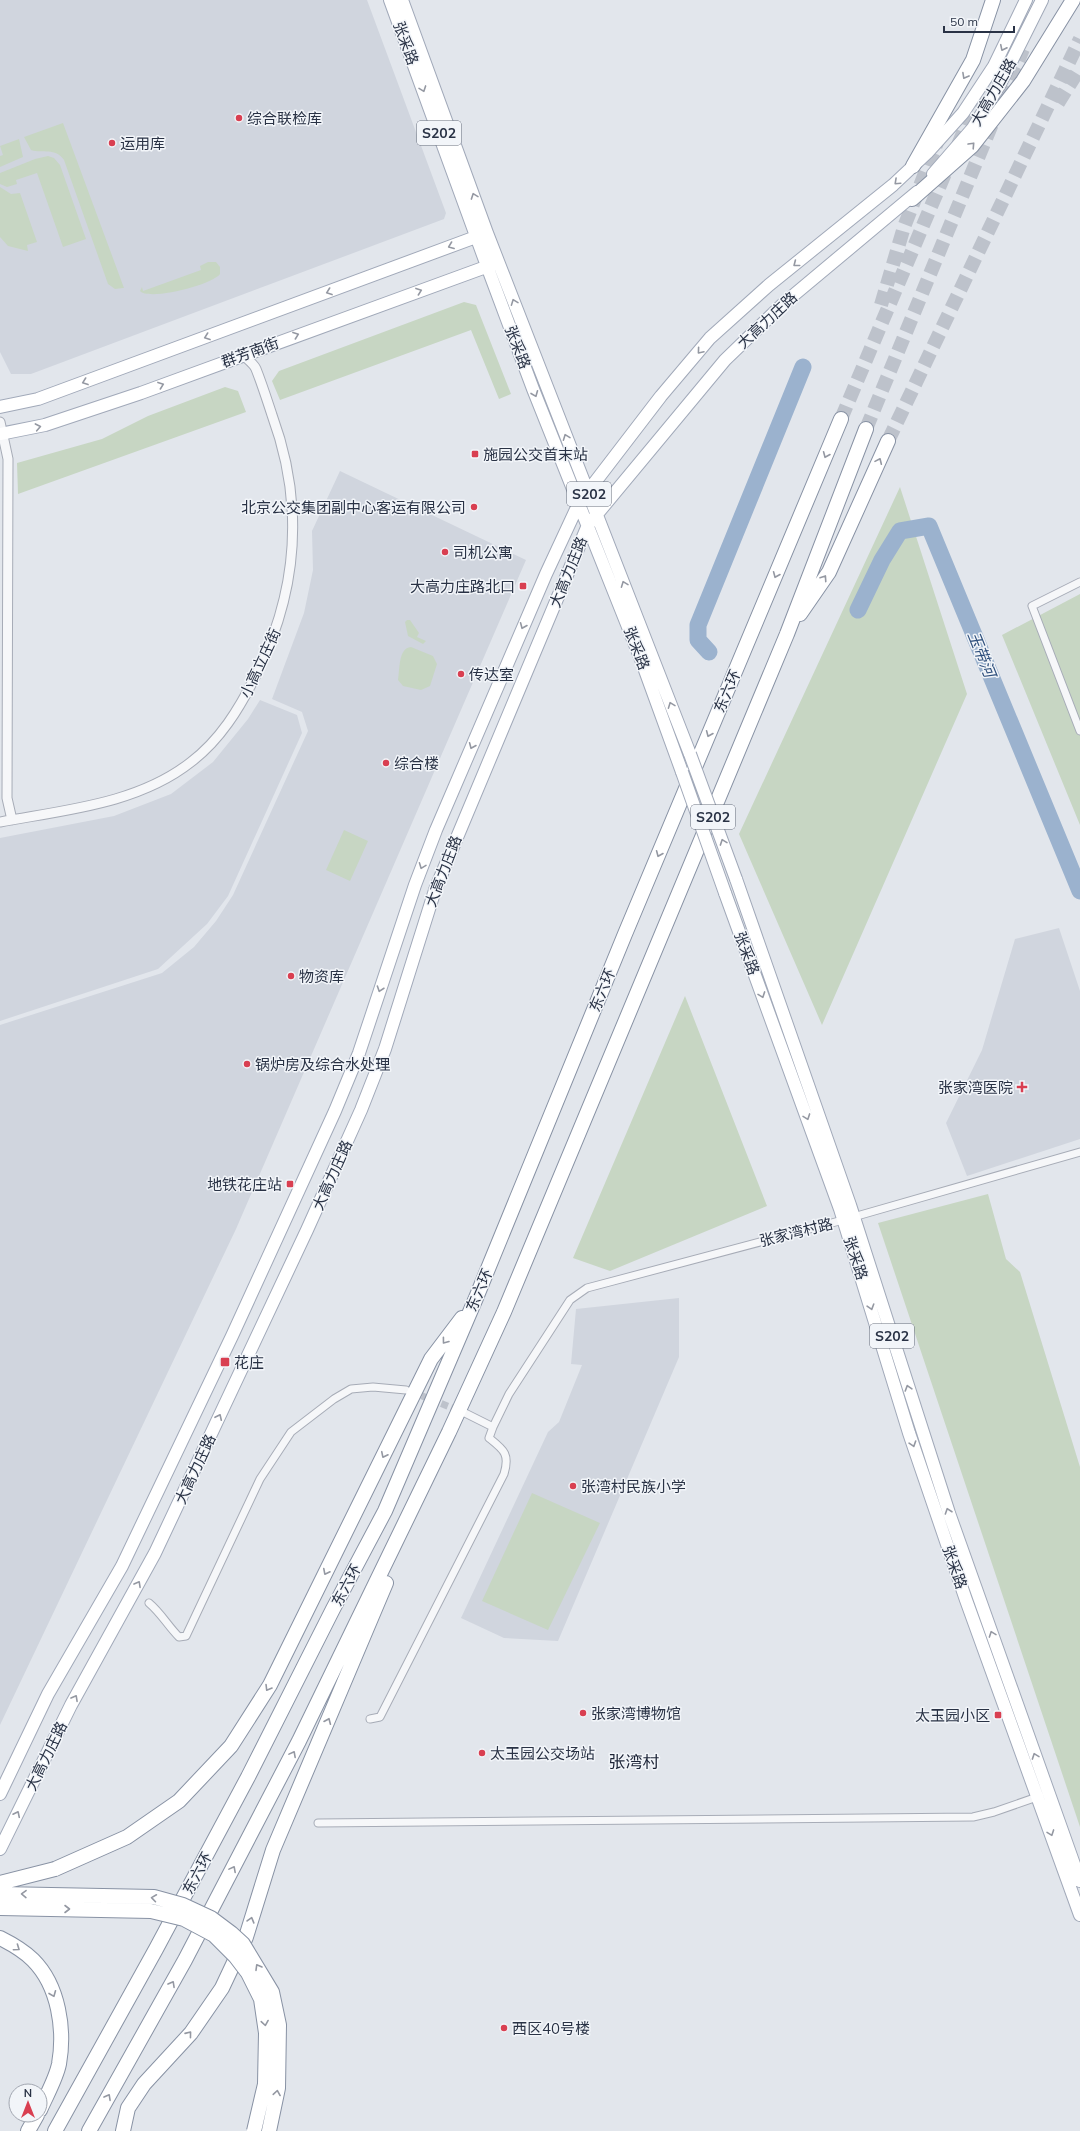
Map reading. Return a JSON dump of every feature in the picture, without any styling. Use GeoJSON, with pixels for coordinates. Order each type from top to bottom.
{"type":"FeatureCollection","features":[{"type":"Feature","properties":{"kind":"highway"},"geometry":{"type":"LineString","coordinates":[[913,166],[973,60],[993,0]]}},
{"type":"Feature","properties":{"kind":"highway"},"geometry":{"type":"LineString","coordinates":[[912,199],[972,146],[1023,81],[1073,0]]}},
{"type":"Feature","properties":{"kind":"highway","name":"东六环"},"geometry":{"type":"LineString","coordinates":[[55,2131],[156,1949],[244,1784],[333,1609],[385,1511],[476,1298],[622,942],[841,419]]}},
{"type":"Feature","properties":{"kind":"highway","name":"东六环"},"geometry":{"type":"LineString","coordinates":[[89,2131],[185,1960],[299,1741],[449,1432],[504,1312],[787,634],[866,430]]}},
{"type":"Feature","properties":{"kind":"highway"},"geometry":{"type":"LineString","coordinates":[[787,634],[829,572],[888,441]]}},
{"type":"Feature","properties":{"kind":"highway"},"geometry":{"type":"LineString","coordinates":[[0,1883],[54,1869],[127,1837],[179,1801],[231,1746],[270,1685],[431,1359],[476,1298]]}},
{"type":"Feature","properties":{"kind":"highway"},"geometry":{"type":"LineString","coordinates":[[123,2131],[128,2108],[144,2084],[191,2033],[222,1988],[246,1937],[273,1850],[449,1432]]}},
{"type":"Feature","properties":{"kind":"highway"},"geometry":{"type":"LineString","coordinates":[[0,1894],[154,1898],[183,1905],[211,1918],[231,1933],[243,1944],[272,1992],[278,2025],[278,2088],[269,2131]]}},
{"type":"Feature","properties":{"kind":"highway"},"geometry":{"type":"LineString","coordinates":[[0,1908],[151,1911],[184,1919],[214,1935],[235,1956],[248,1974],[261,1999],[266,2033],[265,2084],[254,2131]]}},
{"type":"Feature","properties":{"kind":"highway"},"geometry":{"type":"LineString","coordinates":[[0,1938],[33,1960],[46,1978],[58,2007],[62,2036],[59,2065],[48,2091]]}},
{"type":"Feature","properties":{"kind":"main road","name":"张采路"},"geometry":{"type":"LineString","coordinates":[[390,0],[482,234]]}},
{"type":"Feature","properties":{"kind":"main road","name":"张采路"},"geometry":{"type":"LineString","coordinates":[[402,0],[482,234],[579,503],[642,662],[725,893],[848,1218]]}},
{"type":"Feature","properties":{"kind":"main road","name":"大高力庄路"},"geometry":{"type":"LineString","coordinates":[[0,1794],[48,1694],[122,1566],[232,1336],[332,1118],[359,1052],[415,885],[436,830],[546,574],[579,503],[661,396],[710,338],[769,285],[887,190],[913,166],[963,114],[994,66],[1026,0]]}},
{"type":"Feature","properties":{"kind":"main road","name":"大高力庄路"},"geometry":{"type":"LineString","coordinates":[[0,1849],[71,1705],[155,1553],[310,1223],[361,1110],[384,1048],[435,890],[588,525],[725,360],[783,304],[912,199],[973,128],[1000,84],[1042,0]]}},
{"type":"Feature","properties":{"kind":"main road","name":"群芳南街"},"geometry":{"type":"LineString","coordinates":[[0,407],[38,399],[482,234]]}},
{"type":"Feature","properties":{"kind":"main road","name":"张采路"},"geometry":{"type":"LineString","coordinates":[[493,264],[587,491],[690,754],[736,879],[848,1218],[937,1517],[1043,1795],[1080,1881]]}},
{"type":"Feature","properties":{"kind":"main road","name":"群芳南街"},"geometry":{"type":"LineString","coordinates":[[1,430],[45,426],[493,264]]}},
{"type":"Feature","properties":{"kind":"main road"},"geometry":{"type":"LineString","coordinates":[[546,574],[551,569],[556,568],[562,570],[566,580]]}},
{"type":"Feature","properties":{"kind":"main road","name":"张采路"},"geometry":{"type":"LineString","coordinates":[[1043,1795],[1080,1915]]}},
{"type":"Feature","properties":{"kind":"street","name":"小高立庄街"},"geometry":{"type":"LineString","coordinates":[[0,822],[125,797],[156,784],[190,763],[215,740],[236,714],[260,667],[277,628],[292,563],[294,518],[290,480],[282,444],[256,368],[243,355]]}},
{"type":"Feature","properties":{"kind":"street"},"geometry":{"type":"LineString","coordinates":[[1,430],[8,459],[7,798],[12,820]]}},
{"type":"Feature","properties":{"kind":"street"},"geometry":{"type":"LineString","coordinates":[[1080,582],[1032,606],[1080,731]]}},
{"type":"Feature","properties":{"kind":"street","name":"张家湾村路"},"geometry":{"type":"LineString","coordinates":[[494,1427],[509,1394],[570,1300],[587,1288],[848,1218],[1080,1152]]}},
{"type":"Feature","properties":{"kind":"street"},"geometry":{"type":"LineString","coordinates":[[149,1603],[164,1618],[168,1627],[179,1637],[186,1636],[260,1479],[291,1432],[334,1399],[351,1389],[373,1387],[406,1390]]}},
{"type":"Feature","properties":{"kind":"street"},"geometry":{"type":"LineString","coordinates":[[370,1719],[380,1717],[504,1474],[508,1462],[503,1449],[489,1438],[494,1427],[465,1413]]}},
{"type":"Feature","properties":{"kind":"street"},"geometry":{"type":"LineString","coordinates":[[318,1822],[973,1817],[994,1812],[1043,1795]]}},
{"type":"Feature","properties":{"kind":"shaded area"},"geometry":{"type":"Polygon","coordinates":[[[0,0],[367,0],[446,213],[444,219],[31,374],[11,374],[0,352],[0,0]]]}},
{"type":"Feature","properties":{"kind":"shaded area"},"geometry":{"type":"Polygon","coordinates":[[[340,471],[526,560],[236,1229],[0,1725],[0,1025],[162,973],[194,947],[216,921],[233,895],[308,731],[302,712],[272,699],[304,613],[313,570],[312,531],[340,471]]]}},
{"type":"Feature","properties":{"kind":"shaded area"},"geometry":{"type":"Polygon","coordinates":[[[260,700],[297,715],[302,733],[228,896],[207,924],[158,969],[0,1021],[0,838],[114,816],[171,794],[213,762],[248,719],[260,700]]]}},
{"type":"Feature","properties":{"kind":"shaded area","name":"张家湾医院"},"geometry":{"type":"Polygon","coordinates":[[[1059,928],[1080,991],[1080,1139],[967,1176],[946,1123],[982,1050],[1015,939],[1059,928]]]}},
{"type":"Feature","properties":{"kind":"shaded area","name":"张湾村民族小学"},"geometry":{"type":"Polygon","coordinates":[[[679,1298],[679,1357],[558,1641],[504,1638],[461,1618],[548,1432],[559,1422],[582,1365],[571,1364],[576,1309],[679,1298]]]}},
{"type":"Feature","properties":{"kind":"green space"},"geometry":{"type":"Polygon","coordinates":[[[63,123],[124,288],[115,289],[108,284],[64,160],[53,152],[31,150],[24,137],[63,123]]]}},
{"type":"Feature","properties":{"kind":"green space"},"geometry":{"type":"Polygon","coordinates":[[[19,139],[23,157],[0,167],[0,156],[3,155],[0,146],[19,139]]]}},
{"type":"Feature","properties":{"kind":"green space"},"geometry":{"type":"Polygon","coordinates":[[[48,156],[54,158],[60,165],[86,239],[63,247],[37,173],[16,180],[17,184],[7,187],[0,184],[0,173],[35,159],[48,156]]]}},
{"type":"Feature","properties":{"kind":"green space"},"geometry":{"type":"Polygon","coordinates":[[[0,187],[11,194],[20,193],[37,242],[27,245],[28,251],[8,246],[0,237],[0,187]]]}},
{"type":"Feature","properties":{"kind":"green space"},"geometry":{"type":"Polygon","coordinates":[[[208,262],[216,262],[220,267],[220,274],[205,283],[167,293],[146,294],[140,291],[142,287],[143,291],[201,270],[200,266],[208,262]]]}},
{"type":"Feature","properties":{"kind":"green space"},"geometry":{"type":"Polygon","coordinates":[[[464,302],[476,305],[511,394],[499,399],[471,330],[280,400],[272,381],[279,371],[464,302]]]}},
{"type":"Feature","properties":{"kind":"green space"},"geometry":{"type":"Polygon","coordinates":[[[225,387],[238,391],[246,412],[18,494],[17,463],[102,439],[148,416],[225,387]]]}},
{"type":"Feature","properties":{"kind":"green space"},"geometry":{"type":"Polygon","coordinates":[[[900,487],[967,694],[822,1025],[739,834],[900,487]]]}},
{"type":"Feature","properties":{"kind":"green space"},"geometry":{"type":"Polygon","coordinates":[[[1080,594],[1080,825],[1002,635],[1080,594]]]}},
{"type":"Feature","properties":{"kind":"green space"},"geometry":{"type":"Polygon","coordinates":[[[410,620],[419,633],[417,637],[426,641],[423,644],[408,636],[405,622],[410,620]]]}},
{"type":"Feature","properties":{"kind":"green space"},"geometry":{"type":"Polygon","coordinates":[[[411,647],[433,656],[437,664],[430,686],[421,690],[403,686],[398,680],[402,655],[407,648],[411,647]]]}},
{"type":"Feature","properties":{"kind":"green space"},"geometry":{"type":"Polygon","coordinates":[[[344,830],[368,841],[350,881],[326,870],[344,830]]]}},
{"type":"Feature","properties":{"kind":"green space"},"geometry":{"type":"Polygon","coordinates":[[[685,996],[767,1206],[610,1271],[573,1258],[685,996]]]}},
{"type":"Feature","properties":{"kind":"green space"},"geometry":{"type":"Polygon","coordinates":[[[988,1194],[1006,1259],[1020,1272],[1080,1467],[1080,1827],[878,1223],[988,1194]]]}},
{"type":"Feature","properties":{"kind":"green space"},"geometry":{"type":"Polygon","coordinates":[[[532,1493],[600,1523],[548,1630],[482,1601],[532,1493]]]}},
{"type":"Feature","properties":{"kind":"waterway","name":"玉带河"},"geometry":{"type":"LineString","coordinates":[[709,652],[698,640],[698,625],[803,367]]}},
{"type":"Feature","properties":{"kind":"waterway","name":"玉带河"},"geometry":{"type":"LineString","coordinates":[[858,610],[882,560],[900,531],[929,526],[1080,891]]}},
{"type":"Feature","properties":{"kind":"tunnel"},"geometry":{"type":"LineString","coordinates":[[888,441],[1080,39]]}},
{"type":"Feature","properties":{"kind":"tunnel"},"geometry":{"type":"LineString","coordinates":[[866,429],[1023,49]]}},
{"type":"Feature","properties":{"kind":"tunnel"},"geometry":{"type":"LineString","coordinates":[[1058,103],[1080,68]]}},
{"type":"Feature","properties":{"kind":"tunnel"},"geometry":{"type":"LineString","coordinates":[[958,145],[980,92]]}},
{"type":"Feature","properties":{"kind":"tunnel"},"geometry":{"type":"LineString","coordinates":[[881,305],[904,227],[938,140]]}},
{"type":"Feature","properties":{"kind":"tunnel"},"geometry":{"type":"LineString","coordinates":[[841,419],[949,164]]}},
{"type":"Feature","properties":{"kind":"tunnel"},"geometry":{"type":"LineString","coordinates":[[412,1392],[460,1411]]}},
{"type":"Feature","properties":{"kind":"place","name":"综合联检库"},"geometry":{"type":"Point","coordinates":[239,118]}},
{"type":"Feature","properties":{"kind":"place","name":"运用库"},"geometry":{"type":"Point","coordinates":[112,143]}},
{"type":"Feature","properties":{"kind":"place","name":"施园公交首末站"},"geometry":{"type":"Point","coordinates":[475,454]}},
{"type":"Feature","properties":{"kind":"place","name":"北京公交集团副中心客运有限公司"},"geometry":{"type":"Point","coordinates":[474,507]}},
{"type":"Feature","properties":{"kind":"place","name":"司机公寓"},"geometry":{"type":"Point","coordinates":[445,552]}},
{"type":"Feature","properties":{"kind":"place","name":"大高力庄路北口"},"geometry":{"type":"Point","coordinates":[523,586]}},
{"type":"Feature","properties":{"kind":"place","name":"传达室"},"geometry":{"type":"Point","coordinates":[461,674]}},
{"type":"Feature","properties":{"kind":"place","name":"综合楼"},"geometry":{"type":"Point","coordinates":[386,763]}},
{"type":"Feature","properties":{"kind":"place","name":"物资库"},"geometry":{"type":"Point","coordinates":[291,976]}},
{"type":"Feature","properties":{"kind":"place","name":"锅炉房及综合水处理"},"geometry":{"type":"Point","coordinates":[247,1064]}},
{"type":"Feature","properties":{"kind":"place","name":"张家湾医院"},"geometry":{"type":"Point","coordinates":[1022,1087]}},
{"type":"Feature","properties":{"kind":"place","name":"地铁花庄站"},"geometry":{"type":"Point","coordinates":[290,1184]}},
{"type":"Feature","properties":{"kind":"place","name":"花庄"},"geometry":{"type":"Point","coordinates":[225,1362]}},
{"type":"Feature","properties":{"kind":"place","name":"张湾村民族小学"},"geometry":{"type":"Point","coordinates":[573,1486]}},
{"type":"Feature","properties":{"kind":"place","name":"张家湾博物馆"},"geometry":{"type":"Point","coordinates":[583,1713]}},
{"type":"Feature","properties":{"kind":"place","name":"太玉园小区"},"geometry":{"type":"Point","coordinates":[998,1715]}},
{"type":"Feature","properties":{"kind":"place","name":"太玉园公交场站"},"geometry":{"type":"Point","coordinates":[482,1753]}},
{"type":"Feature","properties":{"kind":"place","name":"西区40号楼"},"geometry":{"type":"Point","coordinates":[504,2028]}},
{"type":"Feature","properties":{"kind":"district","name":"张湾村"},"geometry":{"type":"Point","coordinates":[634,1761]}}]}
